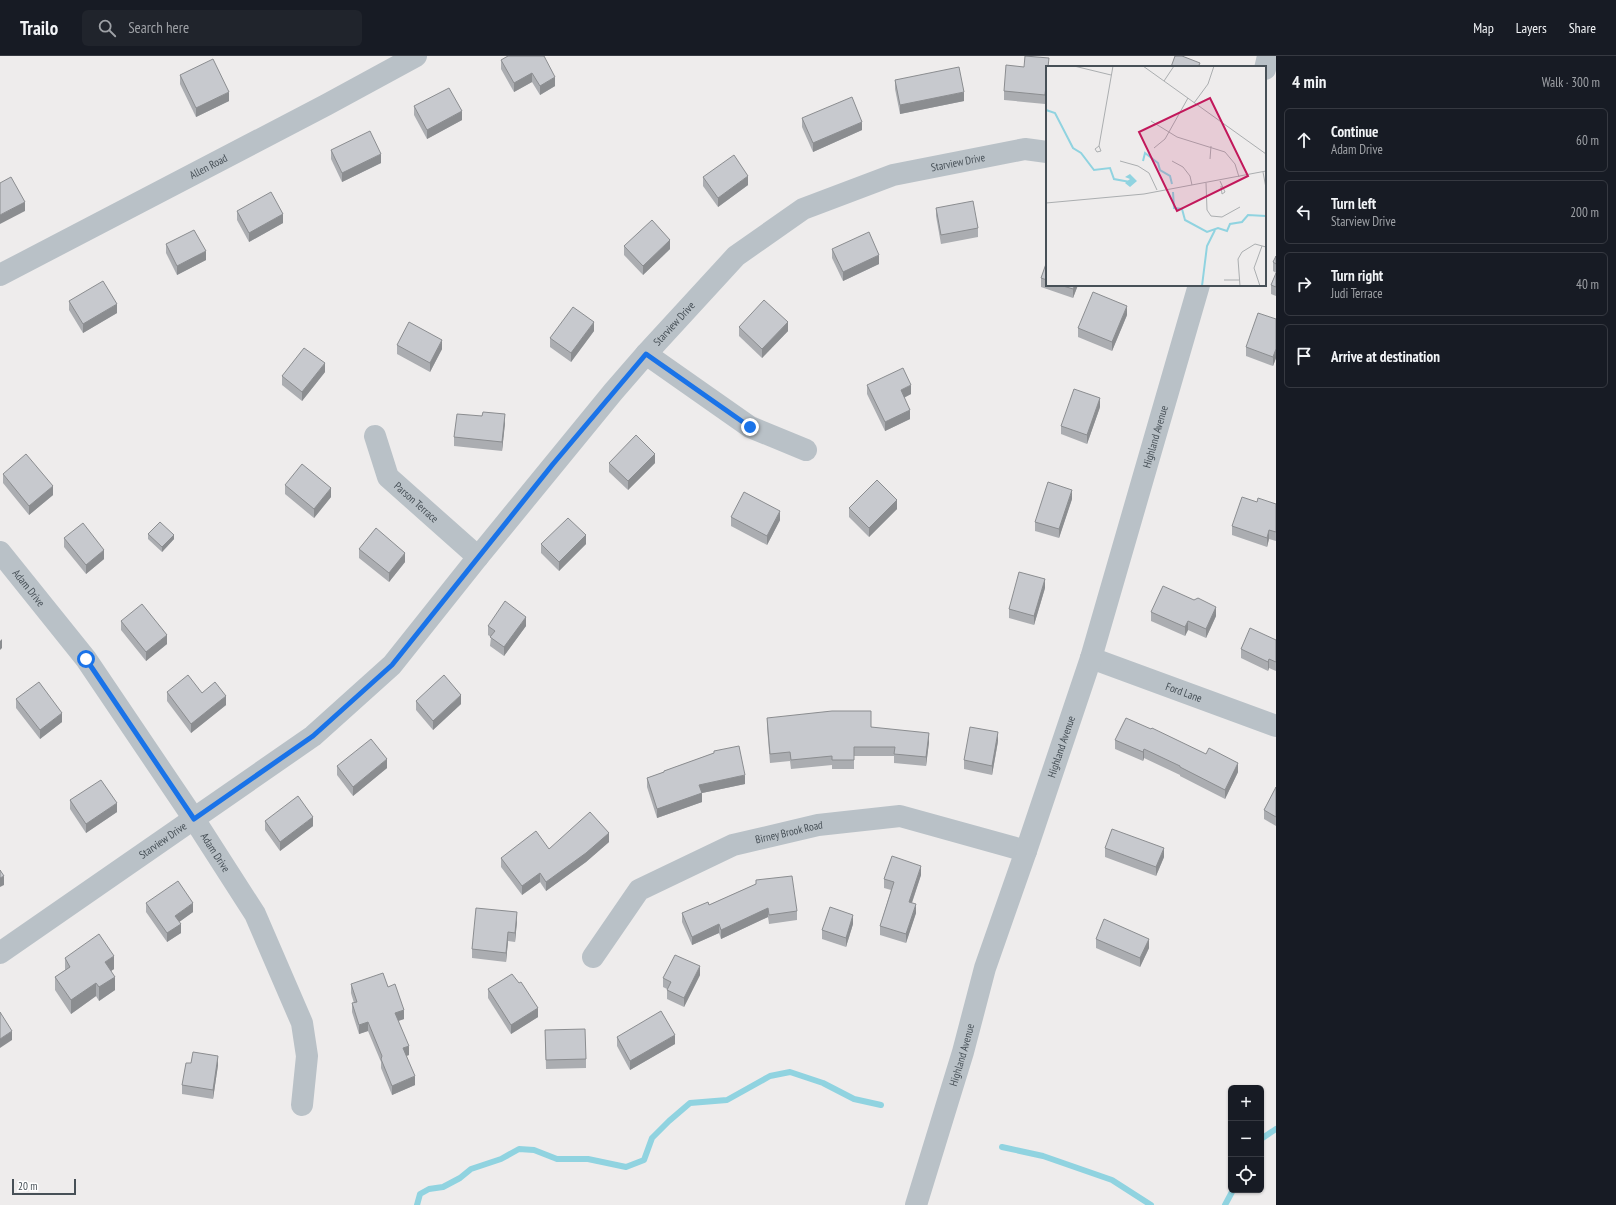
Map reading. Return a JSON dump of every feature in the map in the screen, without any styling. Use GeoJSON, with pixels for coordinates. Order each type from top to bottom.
{"type":"FeatureCollection","features":[{"type":"Feature","properties":{"kind":"street","name":"Allen Road"},"geometry":{"type":"LineString","coordinates":[[0,275],[326,105],[416,56]]}},
{"type":"Feature","properties":{"kind":"street"},"geometry":{"type":"LineString","coordinates":[[1266,66],[1268,56]]}},
{"type":"Feature","properties":{"kind":"street","name":"Starview Drive"},"geometry":{"type":"LineString","coordinates":[[0,953],[313,736],[392,665],[553,464],[646,354],[736,256],[803,209],[893,175],[1025,149],[1046,152]]}},
{"type":"Feature","properties":{"kind":"street","name":"Highland Avenue"},"geometry":{"type":"LineString","coordinates":[[916,1205],[963,1052],[985,968],[1091,658],[1199,286]]}},
{"type":"Feature","properties":{"kind":"street"},"geometry":{"type":"LineString","coordinates":[[646,354],[750,427],[806,450]]}},
{"type":"Feature","properties":{"kind":"street","name":"Parson Terrace"},"geometry":{"type":"LineString","coordinates":[[375,436],[388,477],[478,557]]}},
{"type":"Feature","properties":{"kind":"street","name":"Adam Drive"},"geometry":{"type":"LineString","coordinates":[[0,552],[86,659],[194,819],[255,914],[302,1023],[307,1056],[302,1105]]}},
{"type":"Feature","properties":{"kind":"street","name":"Ford Lane"},"geometry":{"type":"LineString","coordinates":[[1091,658],[1276,726]]}},
{"type":"Feature","properties":{"kind":"street","name":"Birney Brook Road"},"geometry":{"type":"LineString","coordinates":[[593,957],[638,890],[733,845],[818,825],[900,816],[1026,851]]}},
{"type":"Feature","properties":{"kind":"building"},"geometry":{"type":"Polygon","coordinates":[[[508,56],[544,56],[555,77],[540,86],[532,73],[514,83],[501,60],[508,56]]]}},
{"type":"Feature","properties":{"kind":"building"},"geometry":{"type":"Polygon","coordinates":[[[1025,56],[1049,58],[1048,66],[1046,66],[1045,95],[1004,91],[1006,65],[1024,67],[1025,56]]]}},
{"type":"Feature","properties":{"kind":"building"},"geometry":{"type":"Polygon","coordinates":[[[1175,56],[1182,56],[1200,63],[1198,66],[1171,66],[1175,56]]]}},
{"type":"Feature","properties":{"kind":"building"},"geometry":{"type":"Polygon","coordinates":[[[213,59],[229,92],[196,108],[180,75],[213,59]]]}},
{"type":"Feature","properties":{"kind":"building"},"geometry":{"type":"Polygon","coordinates":[[[959,67],[964,92],[900,105],[895,80],[959,67]]]}},
{"type":"Feature","properties":{"kind":"building"},"geometry":{"type":"Polygon","coordinates":[[[449,88],[462,111],[427,130],[414,106],[449,88]]]}},
{"type":"Feature","properties":{"kind":"building"},"geometry":{"type":"Polygon","coordinates":[[[852,97],[862,122],[813,143],[802,118],[852,97]]]}},
{"type":"Feature","properties":{"kind":"building"},"geometry":{"type":"Polygon","coordinates":[[[370,131],[381,154],[342,173],[331,150],[370,131]]]}},
{"type":"Feature","properties":{"kind":"building"},"geometry":{"type":"Polygon","coordinates":[[[734,155],[748,176],[718,198],[703,177],[734,155]]]}},
{"type":"Feature","properties":{"kind":"building"},"geometry":{"type":"Polygon","coordinates":[[[11,177],[25,202],[0,215],[0,183],[11,177]]]}},
{"type":"Feature","properties":{"kind":"building"},"geometry":{"type":"Polygon","coordinates":[[[271,192],[283,214],[249,233],[237,211],[271,192]]]}},
{"type":"Feature","properties":{"kind":"building"},"geometry":{"type":"Polygon","coordinates":[[[973,201],[978,228],[941,235],[936,208],[973,201]]]}},
{"type":"Feature","properties":{"kind":"building"},"geometry":{"type":"Polygon","coordinates":[[[652,220],[670,240],[643,266],[624,246],[652,220]]]}},
{"type":"Feature","properties":{"kind":"building"},"geometry":{"type":"Polygon","coordinates":[[[194,230],[206,251],[177,266],[166,244],[194,230]]]}},
{"type":"Feature","properties":{"kind":"building"},"geometry":{"type":"Polygon","coordinates":[[[869,232],[879,255],[843,272],[832,249],[869,232]]]}},
{"type":"Feature","properties":{"kind":"building"},"geometry":{"type":"Polygon","coordinates":[[[1276,256],[1276,264],[1273,262],[1276,256]]]}},
{"type":"Feature","properties":{"kind":"building"},"geometry":{"type":"Polygon","coordinates":[[[1046,264],[1046,280],[1041,278],[1046,264]]]}},
{"type":"Feature","properties":{"kind":"building"},"geometry":{"type":"Polygon","coordinates":[[[1276,273],[1276,287],[1271,285],[1276,273]]]}},
{"type":"Feature","properties":{"kind":"building"},"geometry":{"type":"Polygon","coordinates":[[[103,281],[117,304],[83,324],[69,301],[103,281]]]}},
{"type":"Feature","properties":{"kind":"building"},"geometry":{"type":"Polygon","coordinates":[[[1063,286],[1074,286],[1073,289],[1063,286]]]}},
{"type":"Feature","properties":{"kind":"building"},"geometry":{"type":"Polygon","coordinates":[[[1093,292],[1127,306],[1112,342],[1078,328],[1093,292]]]}},
{"type":"Feature","properties":{"kind":"building"},"geometry":{"type":"Polygon","coordinates":[[[764,300],[788,322],[762,349],[739,327],[764,300]]]}},
{"type":"Feature","properties":{"kind":"building"},"geometry":{"type":"Polygon","coordinates":[[[573,307],[594,322],[571,353],[550,338],[573,307]]]}},
{"type":"Feature","properties":{"kind":"building"},"geometry":{"type":"Polygon","coordinates":[[[1258,313],[1276,319],[1276,349],[1273,357],[1246,347],[1258,313]]]}},
{"type":"Feature","properties":{"kind":"building"},"geometry":{"type":"Polygon","coordinates":[[[409,322],[442,340],[430,363],[397,345],[409,322]]]}},
{"type":"Feature","properties":{"kind":"building"},"geometry":{"type":"Polygon","coordinates":[[[304,348],[325,363],[302,392],[282,376],[304,348]]]}},
{"type":"Feature","properties":{"kind":"building"},"geometry":{"type":"Polygon","coordinates":[[[903,368],[911,385],[901,390],[910,410],[885,422],[867,385],[903,368]]]}},
{"type":"Feature","properties":{"kind":"building"},"geometry":{"type":"Polygon","coordinates":[[[1074,389],[1100,398],[1087,435],[1061,426],[1074,389]]]}},
{"type":"Feature","properties":{"kind":"building"},"geometry":{"type":"Polygon","coordinates":[[[483,412],[505,414],[502,442],[454,437],[457,414],[482,416],[483,412]]]}},
{"type":"Feature","properties":{"kind":"building"},"geometry":{"type":"Polygon","coordinates":[[[636,435],[655,454],[628,481],[609,463],[636,435]]]}},
{"type":"Feature","properties":{"kind":"building"},"geometry":{"type":"Polygon","coordinates":[[[26,454],[53,486],[29,506],[3,474],[26,454]]]}},
{"type":"Feature","properties":{"kind":"building"},"geometry":{"type":"Polygon","coordinates":[[[302,464],[331,488],[314,509],[285,485],[302,464]]]}},
{"type":"Feature","properties":{"kind":"building"},"geometry":{"type":"Polygon","coordinates":[[[877,480],[897,500],[869,528],[849,508],[877,480]]]}},
{"type":"Feature","properties":{"kind":"building"},"geometry":{"type":"Polygon","coordinates":[[[1048,482],[1072,490],[1059,529],[1035,522],[1048,482]]]}},
{"type":"Feature","properties":{"kind":"building"},"geometry":{"type":"Polygon","coordinates":[[[744,492],[780,511],[767,536],[731,517],[744,492]]]}},
{"type":"Feature","properties":{"kind":"building"},"geometry":{"type":"Polygon","coordinates":[[[1242,497],[1257,502],[1258,498],[1276,504],[1276,532],[1269,530],[1267,538],[1232,526],[1242,497]]]}},
{"type":"Feature","properties":{"kind":"building"},"geometry":{"type":"Polygon","coordinates":[[[568,518],[586,535],[559,562],[541,544],[568,518]]]}},
{"type":"Feature","properties":{"kind":"building"},"geometry":{"type":"Polygon","coordinates":[[[160,522],[174,535],[162,547],[148,534],[160,522]]]}},
{"type":"Feature","properties":{"kind":"building"},"geometry":{"type":"Polygon","coordinates":[[[83,523],[104,550],[86,565],[64,538],[83,523]]]}},
{"type":"Feature","properties":{"kind":"building"},"geometry":{"type":"Polygon","coordinates":[[[376,528],[405,553],[389,573],[359,549],[376,528]]]}},
{"type":"Feature","properties":{"kind":"building"},"geometry":{"type":"Polygon","coordinates":[[[1019,572],[1045,579],[1034,616],[1009,609],[1019,572]]]}},
{"type":"Feature","properties":{"kind":"building"},"geometry":{"type":"Polygon","coordinates":[[[1163,586],[1194,600],[1198,598],[1216,607],[1206,629],[1188,621],[1185,627],[1151,612],[1163,586]]]}},
{"type":"Feature","properties":{"kind":"building"},"geometry":{"type":"Polygon","coordinates":[[[505,601],[526,617],[504,647],[490,637],[495,631],[488,626],[505,601]]]}},
{"type":"Feature","properties":{"kind":"building"},"geometry":{"type":"Polygon","coordinates":[[[142,604],[167,635],[146,652],[121,621],[142,604]]]}},
{"type":"Feature","properties":{"kind":"building"},"geometry":{"type":"Polygon","coordinates":[[[1250,628],[1276,640],[1276,662],[1269,659],[1268,662],[1241,649],[1250,628]]]}},
{"type":"Feature","properties":{"kind":"building"},"geometry":{"type":"Polygon","coordinates":[[[188,675],[202,693],[215,682],[226,696],[191,724],[167,692],[188,675]]]}},
{"type":"Feature","properties":{"kind":"building"},"geometry":{"type":"Polygon","coordinates":[[[444,675],[461,695],[433,721],[416,701],[444,675]]]}},
{"type":"Feature","properties":{"kind":"building"},"geometry":{"type":"Polygon","coordinates":[[[39,682],[62,713],[40,730],[16,699],[39,682]]]}},
{"type":"Feature","properties":{"kind":"building"},"geometry":{"type":"Polygon","coordinates":[[[832,711],[871,711],[871,727],[929,733],[926,757],[894,754],[895,747],[854,747],[854,760],[832,760],[832,756],[791,760],[790,752],[770,754],[767,718],[832,711]]]}},
{"type":"Feature","properties":{"kind":"building"},"geometry":{"type":"Polygon","coordinates":[[[1126,718],[1151,729],[1152,728],[1206,754],[1209,748],[1238,763],[1225,790],[1144,749],[1143,752],[1115,740],[1126,718]]]}},
{"type":"Feature","properties":{"kind":"building"},"geometry":{"type":"Polygon","coordinates":[[[970,727],[998,732],[992,766],[964,760],[970,727]]]}},
{"type":"Feature","properties":{"kind":"building"},"geometry":{"type":"Polygon","coordinates":[[[371,739],[387,759],[353,787],[337,766],[371,739]]]}},
{"type":"Feature","properties":{"kind":"building"},"geometry":{"type":"Polygon","coordinates":[[[739,746],[745,775],[699,785],[702,793],[657,809],[647,778],[714,753],[714,751],[739,746]]]}},
{"type":"Feature","properties":{"kind":"building"},"geometry":{"type":"Polygon","coordinates":[[[101,780],[117,803],[86,824],[70,800],[101,780]]]}},
{"type":"Feature","properties":{"kind":"building"},"geometry":{"type":"Polygon","coordinates":[[[1276,787],[1276,817],[1264,810],[1276,787]]]}},
{"type":"Feature","properties":{"kind":"building"},"geometry":{"type":"Polygon","coordinates":[[[298,796],[313,817],[280,842],[265,821],[298,796]]]}},
{"type":"Feature","properties":{"kind":"building"},"geometry":{"type":"Polygon","coordinates":[[[590,812],[609,833],[586,853],[546,882],[540,873],[522,886],[501,858],[536,831],[549,849],[590,812]]]}},
{"type":"Feature","properties":{"kind":"building"},"geometry":{"type":"Polygon","coordinates":[[[1112,829],[1164,848],[1156,867],[1105,848],[1112,829]]]}},
{"type":"Feature","properties":{"kind":"building"},"geometry":{"type":"Polygon","coordinates":[[[892,856],[921,866],[909,902],[916,904],[906,934],[880,926],[894,882],[884,879],[892,856]]]}},
{"type":"Feature","properties":{"kind":"building"},"geometry":{"type":"Polygon","coordinates":[[[0,870],[4,876],[0,878],[0,870]]]}},
{"type":"Feature","properties":{"kind":"building"},"geometry":{"type":"Polygon","coordinates":[[[792,876],[797,911],[769,915],[768,908],[721,930],[719,924],[692,937],[682,913],[708,902],[709,905],[756,884],[756,880],[792,876]]]}},
{"type":"Feature","properties":{"kind":"building"},"geometry":{"type":"Polygon","coordinates":[[[178,881],[193,903],[175,916],[181,924],[167,933],[146,903],[178,881]]]}},
{"type":"Feature","properties":{"kind":"building"},"geometry":{"type":"Polygon","coordinates":[[[830,907],[853,915],[846,938],[822,930],[830,907]]]}},
{"type":"Feature","properties":{"kind":"building"},"geometry":{"type":"Polygon","coordinates":[[[476,908],[517,912],[515,933],[508,932],[506,953],[472,949],[476,908]]]}},
{"type":"Feature","properties":{"kind":"building"},"geometry":{"type":"Polygon","coordinates":[[[1104,919],[1149,939],[1140,958],[1096,939],[1104,919]]]}},
{"type":"Feature","properties":{"kind":"building"},"geometry":{"type":"Polygon","coordinates":[[[99,934],[114,956],[105,962],[115,977],[99,987],[96,983],[71,1000],[55,977],[70,967],[65,958],[99,934]]]}},
{"type":"Feature","properties":{"kind":"building"},"geometry":{"type":"Polygon","coordinates":[[[675,955],[700,966],[684,998],[667,990],[671,982],[663,978],[675,955]]]}},
{"type":"Feature","properties":{"kind":"building"},"geometry":{"type":"Polygon","coordinates":[[[383,973],[388,987],[395,984],[404,1010],[395,1013],[409,1046],[403,1048],[415,1076],[392,1086],[368,1022],[359,1025],[352,1003],[357,1002],[351,984],[383,973]]]}},
{"type":"Feature","properties":{"kind":"building"},"geometry":{"type":"Polygon","coordinates":[[[512,974],[519,983],[521,982],[538,1008],[511,1025],[488,989],[512,974]]]}},
{"type":"Feature","properties":{"kind":"building"},"geometry":{"type":"Polygon","coordinates":[[[661,1011],[675,1035],[630,1061],[617,1037],[661,1011]]]}},
{"type":"Feature","properties":{"kind":"building"},"geometry":{"type":"Polygon","coordinates":[[[0,1012],[12,1031],[0,1039],[0,1012]]]}},
{"type":"Feature","properties":{"kind":"building"},"geometry":{"type":"Polygon","coordinates":[[[585,1029],[586,1059],[546,1060],[545,1030],[585,1029]]]}},
{"type":"Feature","properties":{"kind":"building"},"geometry":{"type":"Polygon","coordinates":[[[193,1052],[218,1056],[213,1090],[182,1085],[186,1063],[191,1063],[193,1052]]]}},
{"type":"Feature","properties":{"kind":"waterway"},"geometry":{"type":"LineString","coordinates":[[417,1205],[420,1194],[429,1189],[443,1187],[460,1178],[471,1169],[501,1159],[519,1149],[534,1150],[557,1159],[588,1159],[626,1167],[644,1160],[652,1138],[690,1103],[727,1100],[770,1076],[790,1072],[823,1083],[854,1099],[881,1105]]}},
{"type":"Feature","properties":{"kind":"waterway"},"geometry":{"type":"LineString","coordinates":[[1264,1137],[1276,1129]]}},
{"type":"Feature","properties":{"kind":"waterway"},"geometry":{"type":"LineString","coordinates":[[1002,1147],[1043,1156],[1112,1180],[1151,1205]]}},
{"type":"Feature","properties":{"kind":"waterway"},"geometry":{"type":"LineString","coordinates":[[1225,1205],[1231,1193]]}},
{"type":"Feature","properties":{"kind":"route"},"geometry":{"type":"LineString","coordinates":[[86,659],[194,819],[313,736],[392,665],[553,464],[646,354],[750,427]]}}]}
